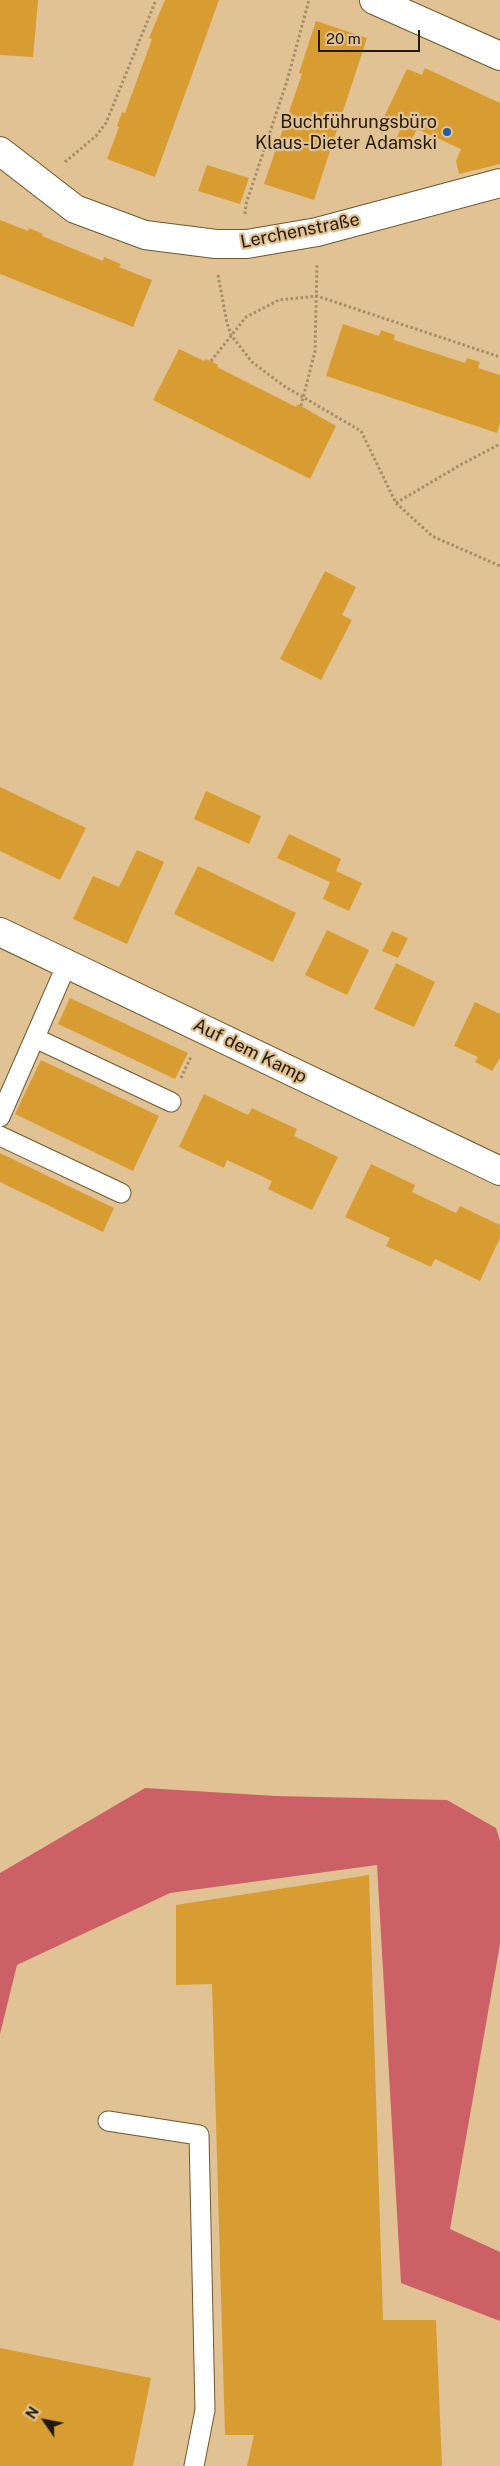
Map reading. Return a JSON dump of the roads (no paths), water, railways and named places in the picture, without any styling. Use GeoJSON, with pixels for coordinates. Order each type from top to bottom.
{"type":"FeatureCollection","features":[{"type":"Feature","properties":{"kind":"street"},"geometry":{"type":"LineString","coordinates":[[374,0],[500,56]]}},
{"type":"Feature","properties":{"kind":"street","name":"Lerchenstraße"},"geometry":{"type":"LineString","coordinates":[[0,151],[40,184],[75,209],[145,236],[216,244],[247,244],[317,232],[500,183]]}},
{"type":"Feature","properties":{"kind":"street","name":"Auf dem Kamp"},"geometry":{"type":"LineString","coordinates":[[0,932],[500,1171]]}},
{"type":"Feature","properties":{"kind":"lane"},"geometry":{"type":"LineString","coordinates":[[0,1117],[67,964]]}},
{"type":"Feature","properties":{"kind":"lane"},"geometry":{"type":"LineString","coordinates":[[35,1038],[170,1102]]}},
{"type":"Feature","properties":{"kind":"lane"},"geometry":{"type":"LineString","coordinates":[[0,1136],[121,1193]]}},
{"type":"Feature","properties":{"kind":"lane"},"geometry":{"type":"LineString","coordinates":[[108,2121],[199,2135],[205,2410],[194,2466]]}},
{"type":"Feature","properties":{"kind":"place","name":"Buchführungsbüro Klaus-Dieter Adamski"},"geometry":{"type":"Point","coordinates":[447,132]}}]}
